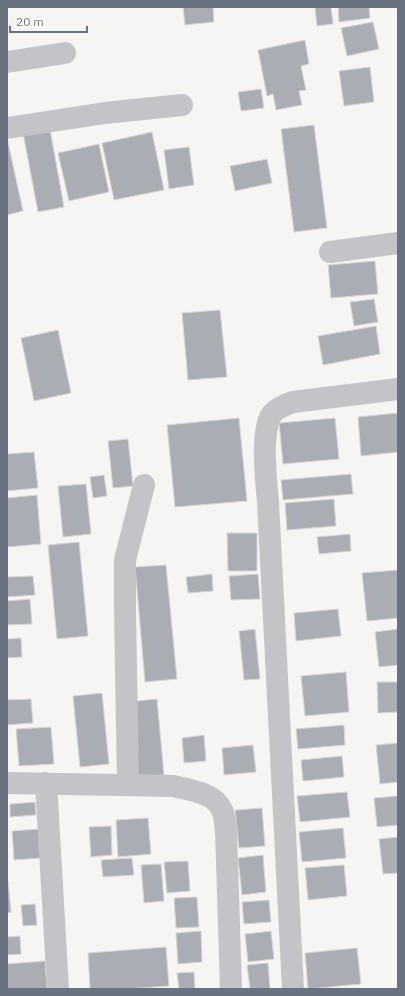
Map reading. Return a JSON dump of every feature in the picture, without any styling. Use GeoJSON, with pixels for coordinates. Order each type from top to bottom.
{"type":"FeatureCollection","features":[{"type":"Feature","properties":{"kind":"street"},"geometry":{"type":"LineString","coordinates":[[7,62],[64,53]]}},
{"type":"Feature","properties":{"kind":"street"},"geometry":{"type":"LineString","coordinates":[[7,128],[105,113],[182,105]]}},
{"type":"Feature","properties":{"kind":"street"},"geometry":{"type":"LineString","coordinates":[[330,252],[398,243]]}},
{"type":"Feature","properties":{"kind":"street"},"geometry":{"type":"LineString","coordinates":[[293,989],[268,502],[265,473],[266,438],[270,417],[286,404],[398,389]]}},
{"type":"Feature","properties":{"kind":"street"},"geometry":{"type":"LineString","coordinates":[[128,785],[125,560],[144,485]]}},
{"type":"Feature","properties":{"kind":"street"},"geometry":{"type":"LineString","coordinates":[[7,783],[172,786],[198,792],[214,799],[223,810],[226,831],[231,989]]}},
{"type":"Feature","properties":{"kind":"street"},"geometry":{"type":"LineString","coordinates":[[46,783],[58,989]]}},
{"type":"Feature","properties":{"kind":"building"},"geometry":{"type":"Polygon","coordinates":[[[183,7],[213,7],[214,22],[185,25],[183,7]]]}},
{"type":"Feature","properties":{"kind":"building"},"geometry":{"type":"Polygon","coordinates":[[[315,7],[331,7],[333,24],[317,26],[315,7]]]}},
{"type":"Feature","properties":{"kind":"building"},"geometry":{"type":"Polygon","coordinates":[[[338,7],[369,7],[370,18],[339,22],[338,7]]]}},
{"type":"Feature","properties":{"kind":"building"},"geometry":{"type":"Polygon","coordinates":[[[373,22],[379,49],[347,56],[341,28],[373,22]]]}},
{"type":"Feature","properties":{"kind":"building"},"geometry":{"type":"Polygon","coordinates":[[[305,40],[309,64],[301,66],[306,90],[299,91],[302,105],[276,110],[273,94],[267,96],[258,50],[305,40]]]}},
{"type":"Feature","properties":{"kind":"building"},"geometry":{"type":"Polygon","coordinates":[[[370,67],[374,102],[344,106],[339,71],[370,67]]]}},
{"type":"Feature","properties":{"kind":"building"},"geometry":{"type":"Polygon","coordinates":[[[261,89],[264,108],[241,111],[238,92],[261,89]]]}},
{"type":"Feature","properties":{"kind":"building"},"geometry":{"type":"Polygon","coordinates":[[[314,125],[327,228],[294,232],[281,129],[314,125]]]}},
{"type":"Feature","properties":{"kind":"building"},"geometry":{"type":"Polygon","coordinates":[[[50,129],[64,207],[38,212],[23,133],[50,129]]]}},
{"type":"Feature","properties":{"kind":"building"},"geometry":{"type":"Polygon","coordinates":[[[152,132],[164,190],[114,200],[102,143],[152,132]]]}},
{"type":"Feature","properties":{"kind":"building"},"geometry":{"type":"Polygon","coordinates":[[[7,138],[23,211],[7,215],[7,138]]]}},
{"type":"Feature","properties":{"kind":"building"},"geometry":{"type":"Polygon","coordinates":[[[99,144],[109,192],[69,201],[58,153],[99,144]]]}},
{"type":"Feature","properties":{"kind":"building"},"geometry":{"type":"Polygon","coordinates":[[[189,147],[194,185],[169,189],[164,150],[189,147]]]}},
{"type":"Feature","properties":{"kind":"building"},"geometry":{"type":"Polygon","coordinates":[[[267,159],[272,183],[235,191],[230,166],[267,159]]]}},
{"type":"Feature","properties":{"kind":"building"},"geometry":{"type":"Polygon","coordinates":[[[375,261],[378,294],[331,298],[328,265],[375,261]]]}},
{"type":"Feature","properties":{"kind":"building"},"geometry":{"type":"Polygon","coordinates":[[[374,299],[378,322],[354,326],[350,302],[374,299]]]}},
{"type":"Feature","properties":{"kind":"building"},"geometry":{"type":"Polygon","coordinates":[[[220,310],[227,377],[188,380],[182,313],[220,310]]]}},
{"type":"Feature","properties":{"kind":"building"},"geometry":{"type":"Polygon","coordinates":[[[376,326],[380,354],[323,365],[318,336],[376,326]]]}},
{"type":"Feature","properties":{"kind":"building"},"geometry":{"type":"Polygon","coordinates":[[[58,330],[71,393],[34,401],[21,338],[58,330]]]}},
{"type":"Feature","properties":{"kind":"building"},"geometry":{"type":"Polygon","coordinates":[[[398,413],[398,452],[361,456],[358,417],[398,413]]]}},
{"type":"Feature","properties":{"kind":"building"},"geometry":{"type":"Polygon","coordinates":[[[239,418],[247,501],[175,507],[167,425],[239,418]]]}},
{"type":"Feature","properties":{"kind":"building"},"geometry":{"type":"Polygon","coordinates":[[[335,418],[339,459],[283,464],[279,423],[335,418]]]}},
{"type":"Feature","properties":{"kind":"building"},"geometry":{"type":"Polygon","coordinates":[[[128,439],[133,486],[113,488],[108,441],[128,439]]]}},
{"type":"Feature","properties":{"kind":"building"},"geometry":{"type":"Polygon","coordinates":[[[34,452],[38,488],[7,491],[7,454],[34,452]]]}},
{"type":"Feature","properties":{"kind":"building"},"geometry":{"type":"Polygon","coordinates":[[[351,474],[353,494],[283,500],[281,480],[351,474]]]}},
{"type":"Feature","properties":{"kind":"building"},"geometry":{"type":"Polygon","coordinates":[[[104,475],[107,496],[93,498],[90,477],[104,475]]]}},
{"type":"Feature","properties":{"kind":"building"},"geometry":{"type":"Polygon","coordinates":[[[86,484],[91,534],[63,537],[58,486],[86,484]]]}},
{"type":"Feature","properties":{"kind":"building"},"geometry":{"type":"Polygon","coordinates":[[[37,495],[41,544],[7,547],[7,498],[37,495]]]}},
{"type":"Feature","properties":{"kind":"building"},"geometry":{"type":"Polygon","coordinates":[[[334,499],[336,526],[287,530],[285,503],[334,499]]]}},
{"type":"Feature","properties":{"kind":"building"},"geometry":{"type":"Polygon","coordinates":[[[227,533],[257,533],[257,571],[228,571],[227,533]]]}},
{"type":"Feature","properties":{"kind":"building"},"geometry":{"type":"Polygon","coordinates":[[[350,534],[351,551],[319,554],[317,537],[350,534]]]}},
{"type":"Feature","properties":{"kind":"building"},"geometry":{"type":"Polygon","coordinates":[[[79,542],[88,636],[57,639],[48,545],[79,542]]]}},
{"type":"Feature","properties":{"kind":"building"},"geometry":{"type":"Polygon","coordinates":[[[166,565],[177,679],[145,682],[135,567],[166,565]]]}},
{"type":"Feature","properties":{"kind":"building"},"geometry":{"type":"Polygon","coordinates":[[[398,570],[398,618],[367,621],[362,573],[398,570]]]}},
{"type":"Feature","properties":{"kind":"building"},"geometry":{"type":"Polygon","coordinates":[[[212,574],[213,591],[188,593],[186,577],[212,574]]]}},
{"type":"Feature","properties":{"kind":"building"},"geometry":{"type":"Polygon","coordinates":[[[258,574],[260,599],[231,600],[229,576],[258,574]]]}},
{"type":"Feature","properties":{"kind":"building"},"geometry":{"type":"Polygon","coordinates":[[[33,576],[35,595],[7,597],[7,577],[33,576]]]}},
{"type":"Feature","properties":{"kind":"building"},"geometry":{"type":"Polygon","coordinates":[[[30,599],[32,624],[7,625],[7,601],[30,599]]]}},
{"type":"Feature","properties":{"kind":"building"},"geometry":{"type":"Polygon","coordinates":[[[338,609],[341,636],[296,641],[294,613],[338,609]]]}},
{"type":"Feature","properties":{"kind":"building"},"geometry":{"type":"Polygon","coordinates":[[[255,629],[260,679],[244,680],[239,631],[255,629]]]}},
{"type":"Feature","properties":{"kind":"building"},"geometry":{"type":"Polygon","coordinates":[[[398,629],[398,665],[379,667],[375,632],[398,629]]]}},
{"type":"Feature","properties":{"kind":"building"},"geometry":{"type":"Polygon","coordinates":[[[21,638],[22,657],[7,658],[7,639],[21,638]]]}},
{"type":"Feature","properties":{"kind":"building"},"geometry":{"type":"Polygon","coordinates":[[[346,672],[349,712],[305,716],[301,676],[346,672]]]}},
{"type":"Feature","properties":{"kind":"building"},"geometry":{"type":"Polygon","coordinates":[[[377,682],[398,682],[398,712],[378,713],[377,682]]]}},
{"type":"Feature","properties":{"kind":"building"},"geometry":{"type":"Polygon","coordinates":[[[102,693],[109,764],[80,767],[73,696],[102,693]]]}},
{"type":"Feature","properties":{"kind":"building"},"geometry":{"type":"Polygon","coordinates":[[[31,699],[33,723],[7,725],[7,700],[31,699]]]}},
{"type":"Feature","properties":{"kind":"building"},"geometry":{"type":"Polygon","coordinates":[[[157,699],[164,775],[134,777],[127,702],[157,699]]]}},
{"type":"Feature","properties":{"kind":"building"},"geometry":{"type":"Polygon","coordinates":[[[344,725],[345,745],[298,749],[296,729],[344,725]]]}},
{"type":"Feature","properties":{"kind":"building"},"geometry":{"type":"Polygon","coordinates":[[[51,727],[54,764],[19,766],[16,729],[51,727]]]}},
{"type":"Feature","properties":{"kind":"building"},"geometry":{"type":"Polygon","coordinates":[[[204,735],[206,761],[184,763],[182,738],[204,735]]]}},
{"type":"Feature","properties":{"kind":"building"},"geometry":{"type":"Polygon","coordinates":[[[398,743],[398,782],[380,784],[376,745],[398,743]]]}},
{"type":"Feature","properties":{"kind":"building"},"geometry":{"type":"Polygon","coordinates":[[[253,745],[256,772],[224,775],[222,748],[253,745]]]}},
{"type":"Feature","properties":{"kind":"building"},"geometry":{"type":"Polygon","coordinates":[[[342,756],[344,777],[303,781],[301,760],[342,756]]]}},
{"type":"Feature","properties":{"kind":"building"},"geometry":{"type":"Polygon","coordinates":[[[347,792],[350,817],[300,822],[297,796],[347,792]]]}},
{"type":"Feature","properties":{"kind":"building"},"geometry":{"type":"Polygon","coordinates":[[[398,796],[398,825],[377,827],[374,798],[398,796]]]}},
{"type":"Feature","properties":{"kind":"building"},"geometry":{"type":"Polygon","coordinates":[[[35,802],[36,815],[10,817],[10,804],[35,802]]]}},
{"type":"Feature","properties":{"kind":"building"},"geometry":{"type":"Polygon","coordinates":[[[262,808],[265,846],[239,848],[235,810],[262,808]]]}},
{"type":"Feature","properties":{"kind":"building"},"geometry":{"type":"Polygon","coordinates":[[[148,818],[151,854],[118,857],[116,820],[148,818]]]}},
{"type":"Feature","properties":{"kind":"building"},"geometry":{"type":"Polygon","coordinates":[[[111,826],[112,855],[91,857],[89,827],[111,826]]]}},
{"type":"Feature","properties":{"kind":"building"},"geometry":{"type":"Polygon","coordinates":[[[343,828],[346,858],[302,862],[299,832],[343,828]]]}},
{"type":"Feature","properties":{"kind":"building"},"geometry":{"type":"Polygon","coordinates":[[[39,829],[41,858],[14,860],[12,831],[39,829]]]}},
{"type":"Feature","properties":{"kind":"building"},"geometry":{"type":"Polygon","coordinates":[[[398,837],[398,873],[383,874],[379,839],[398,837]]]}},
{"type":"Feature","properties":{"kind":"building"},"geometry":{"type":"Polygon","coordinates":[[[263,855],[266,892],[242,895],[238,858],[263,855]]]}},
{"type":"Feature","properties":{"kind":"building"},"geometry":{"type":"Polygon","coordinates":[[[132,858],[134,875],[103,877],[101,860],[132,858]]]}},
{"type":"Feature","properties":{"kind":"building"},"geometry":{"type":"Polygon","coordinates":[[[188,861],[190,891],[167,893],[164,862],[188,861]]]}},
{"type":"Feature","properties":{"kind":"building"},"geometry":{"type":"Polygon","coordinates":[[[161,864],[164,901],[144,903],[141,865],[161,864]]]}},
{"type":"Feature","properties":{"kind":"building"},"geometry":{"type":"Polygon","coordinates":[[[344,865],[347,896],[308,900],[305,868],[344,865]]]}},
{"type":"Feature","properties":{"kind":"building"},"geometry":{"type":"Polygon","coordinates":[[[7,881],[11,912],[7,913],[7,881]]]}},
{"type":"Feature","properties":{"kind":"building"},"geometry":{"type":"Polygon","coordinates":[[[197,897],[199,927],[176,928],[174,898],[197,897]]]}},
{"type":"Feature","properties":{"kind":"building"},"geometry":{"type":"Polygon","coordinates":[[[269,900],[271,922],[244,924],[242,902],[269,900]]]}},
{"type":"Feature","properties":{"kind":"building"},"geometry":{"type":"Polygon","coordinates":[[[35,904],[37,925],[23,926],[21,905],[35,904]]]}},
{"type":"Feature","properties":{"kind":"building"},"geometry":{"type":"Polygon","coordinates":[[[201,931],[202,962],[178,964],[176,933],[201,931]]]}},
{"type":"Feature","properties":{"kind":"building"},"geometry":{"type":"Polygon","coordinates":[[[271,931],[274,959],[248,962],[245,934],[271,931]]]}},
{"type":"Feature","properties":{"kind":"building"},"geometry":{"type":"Polygon","coordinates":[[[20,936],[21,954],[7,955],[7,937],[20,936]]]}},
{"type":"Feature","properties":{"kind":"building"},"geometry":{"type":"Polygon","coordinates":[[[166,947],[169,986],[126,989],[90,989],[88,953],[166,947]]]}},
{"type":"Feature","properties":{"kind":"building"},"geometry":{"type":"Polygon","coordinates":[[[357,948],[361,984],[308,989],[305,953],[357,948]]]}},
{"type":"Feature","properties":{"kind":"building"},"geometry":{"type":"Polygon","coordinates":[[[45,961],[47,989],[7,989],[7,964],[45,961]]]}},
{"type":"Feature","properties":{"kind":"building"},"geometry":{"type":"Polygon","coordinates":[[[268,963],[270,989],[250,989],[247,965],[268,963]]]}},
{"type":"Feature","properties":{"kind":"building"},"geometry":{"type":"Polygon","coordinates":[[[194,972],[195,989],[179,989],[177,973],[194,972]]]}}]}
